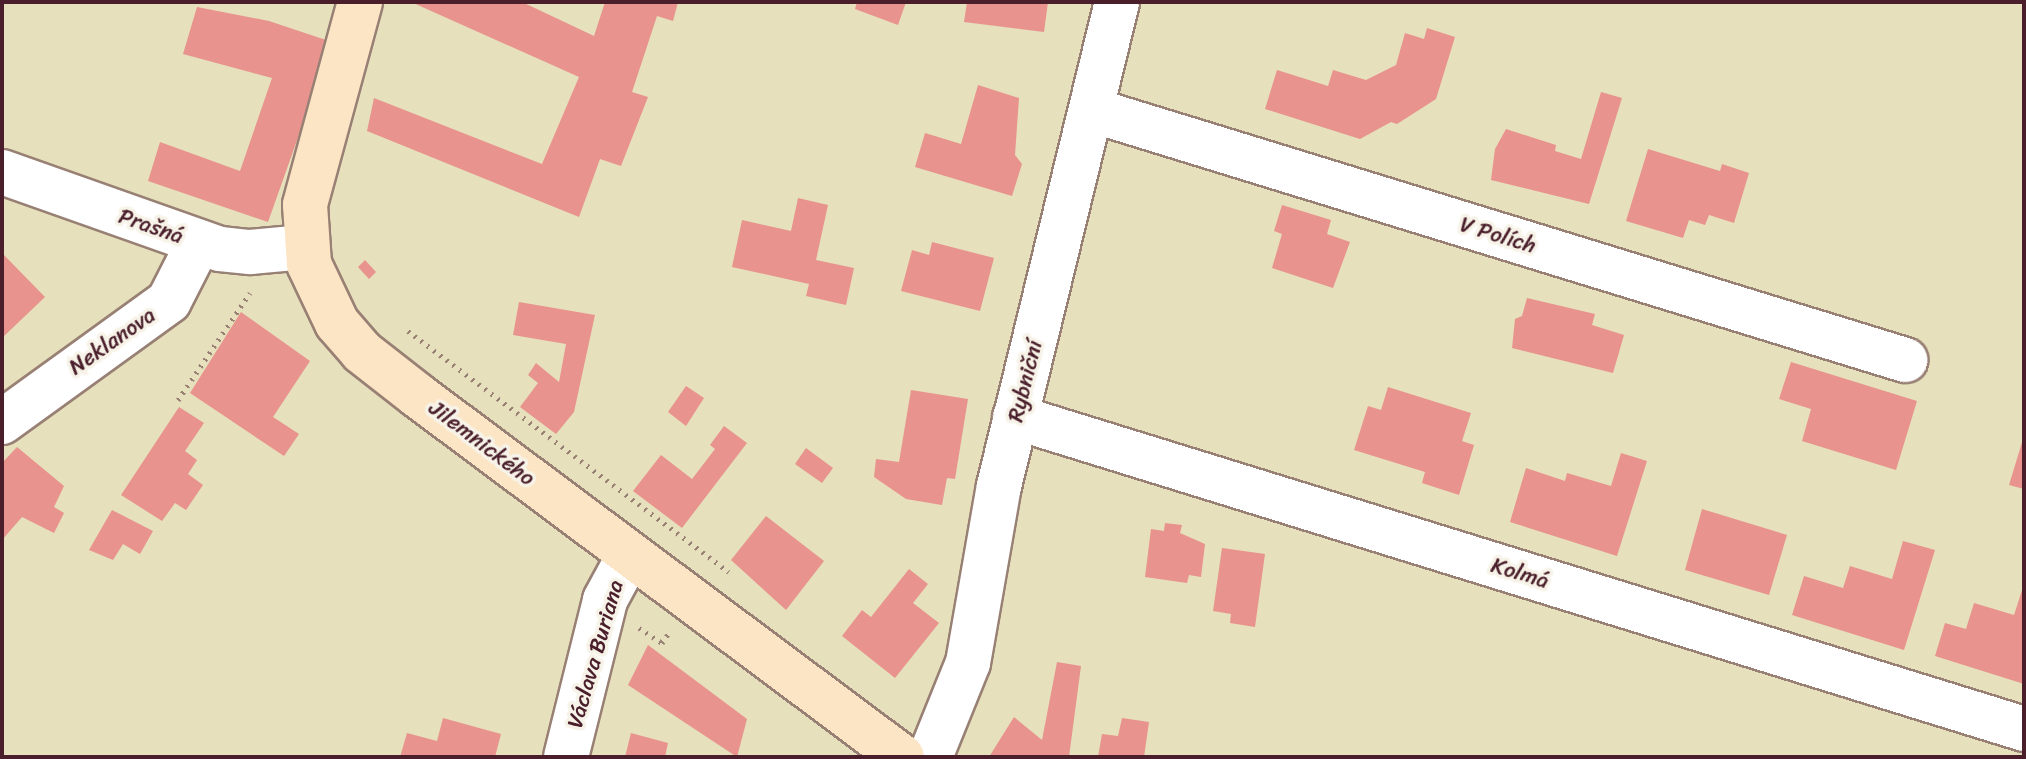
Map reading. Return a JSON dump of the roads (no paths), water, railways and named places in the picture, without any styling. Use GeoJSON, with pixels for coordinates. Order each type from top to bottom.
{"type":"FeatureCollection","features":[{"type":"Feature","properties":{"kind":"main road","name":"Jilemnického"},"geometry":{"type":"LineString","coordinates":[[360,2],[309,181],[305,247],[330,312],[362,352],[902,757]]}},
{"type":"Feature","properties":{"kind":"street","name":"Rybniční"},"geometry":{"type":"LineString","coordinates":[[930,757],[965,675],[1015,417],[1117,2]]}},
{"type":"Feature","properties":{"kind":"street","name":"V Polích"},"geometry":{"type":"LineString","coordinates":[[1092,110],[1905,360]]}},
{"type":"Feature","properties":{"kind":"street","name":"Prašná"},"geometry":{"type":"LineString","coordinates":[[2,172],[199,242],[250,252],[305,247]]}},
{"type":"Feature","properties":{"kind":"street","name":"Neklanova"},"geometry":{"type":"LineString","coordinates":[[2,422],[169,301],[186,276],[199,242]]}},
{"type":"Feature","properties":{"kind":"street","name":"Kolmá"},"geometry":{"type":"LineString","coordinates":[[1015,417],[2024,729]]}},
{"type":"Feature","properties":{"kind":"street","name":"Václava Buriana"},"geometry":{"type":"LineString","coordinates":[[566,757],[605,600],[630,554]]}}]}
